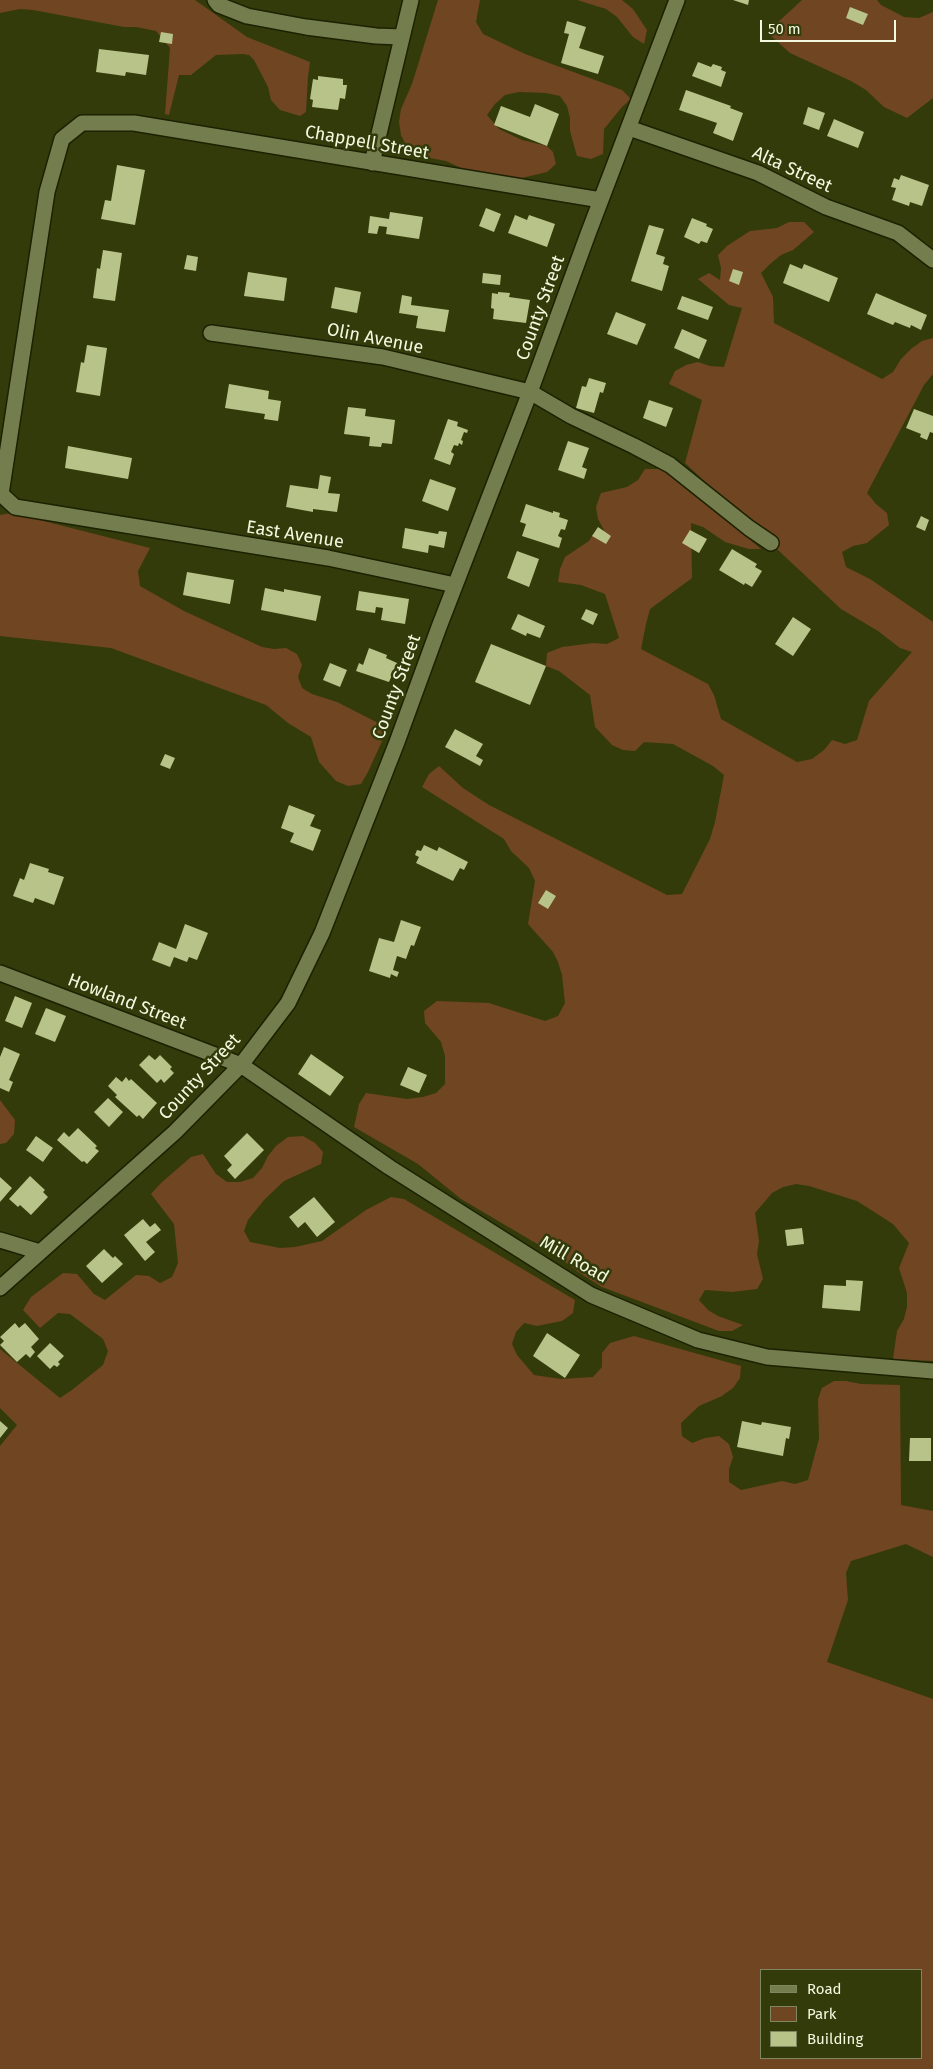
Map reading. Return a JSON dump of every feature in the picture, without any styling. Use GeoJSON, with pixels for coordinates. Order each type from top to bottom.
{"type":"FeatureCollection","features":[{"type":"Feature","properties":{"kind":"street"},"geometry":{"type":"LineString","coordinates":[[215,0],[219,5],[247,16],[306,27],[402,38]]}},
{"type":"Feature","properties":{"kind":"street"},"geometry":{"type":"LineString","coordinates":[[372,163],[411,0]]}},
{"type":"Feature","properties":{"kind":"street","name":"County Street"},"geometry":{"type":"LineString","coordinates":[[0,1288],[175,1132],[242,1065],[288,1003],[322,933],[397,742],[677,0]]}},
{"type":"Feature","properties":{"kind":"street","name":"Chappell Street"},"geometry":{"type":"LineString","coordinates":[[128,526],[15,507],[1,494],[47,192],[62,139],[82,123],[126,123],[601,200]]}},
{"type":"Feature","properties":{"kind":"street","name":"Alta Street"},"geometry":{"type":"LineString","coordinates":[[629,128],[758,173],[826,207],[898,233],[930,251]]}},
{"type":"Feature","properties":{"kind":"street","name":"Olin Avenue"},"geometry":{"type":"LineString","coordinates":[[211,333],[383,357],[530,392],[571,416],[670,465],[749,528],[771,543]]}},
{"type":"Feature","properties":{"kind":"street","name":"East Avenue"},"geometry":{"type":"LineString","coordinates":[[128,526],[328,558],[455,585]]}},
{"type":"Feature","properties":{"kind":"street","name":"Howland Street"},"geometry":{"type":"LineString","coordinates":[[0,973],[242,1065]]}},
{"type":"Feature","properties":{"kind":"street","name":"Mill Road"},"geometry":{"type":"LineString","coordinates":[[242,1065],[383,1163],[591,1295],[698,1340],[767,1356],[933,1371]]}},
{"type":"Feature","properties":{"kind":"street"},"geometry":{"type":"LineString","coordinates":[[0,1240],[40,1252]]}},
{"type":"Feature","properties":{"kind":"green space"},"geometry":{"type":"Polygon","coordinates":[[[0,0],[195,0],[247,37],[310,62],[306,112],[300,116],[280,110],[271,100],[268,87],[254,60],[249,55],[243,54],[216,55],[191,75],[179,75],[169,115],[165,114],[170,48],[156,31],[33,10],[20,9],[0,13],[0,0]]]}},
{"type":"Feature","properties":{"kind":"green space"},"geometry":{"type":"Polygon","coordinates":[[[438,0],[480,0],[476,22],[483,34],[525,54],[622,90],[631,99],[604,129],[603,154],[591,159],[577,156],[570,131],[570,118],[567,106],[560,96],[546,93],[519,92],[505,95],[487,115],[499,129],[522,140],[547,146],[553,152],[556,164],[547,172],[509,181],[472,173],[446,161],[419,156],[407,147],[401,135],[399,122],[401,109],[412,84],[438,0]]]}},
{"type":"Feature","properties":{"kind":"green space"},"geometry":{"type":"Polygon","coordinates":[[[577,0],[622,0],[633,9],[647,30],[644,44],[633,37],[617,17],[606,9],[577,0]]]}},
{"type":"Feature","properties":{"kind":"green space"},"geometry":{"type":"Polygon","coordinates":[[[802,0],[877,0],[881,5],[904,17],[919,18],[933,12],[933,98],[907,118],[884,107],[866,90],[851,81],[790,53],[770,35],[776,24],[802,0]]]}},
{"type":"Feature","properties":{"kind":"green space"},"geometry":{"type":"Polygon","coordinates":[[[789,222],[804,222],[814,232],[793,250],[781,255],[761,273],[773,297],[774,323],[882,379],[893,372],[901,359],[911,349],[922,341],[933,338],[933,374],[924,385],[867,493],[887,513],[889,525],[867,543],[853,546],[842,552],[846,567],[870,579],[933,622],[933,1361],[893,1359],[897,1331],[904,1319],[907,1307],[907,1293],[899,1268],[909,1243],[893,1224],[857,1201],[809,1186],[796,1184],[783,1187],[772,1193],[755,1213],[759,1241],[757,1254],[763,1279],[757,1289],[732,1292],[705,1290],[699,1300],[708,1310],[718,1316],[743,1325],[732,1331],[719,1331],[602,1287],[556,1255],[461,1199],[418,1164],[354,1127],[359,1104],[366,1093],[407,1099],[436,1093],[445,1084],[445,1056],[441,1042],[425,1023],[424,1011],[437,1001],[489,1003],[545,1021],[558,1016],[565,1003],[562,975],[558,962],[553,952],[528,924],[535,881],[529,868],[511,851],[504,839],[422,787],[429,774],[439,766],[463,788],[489,805],[667,895],[682,894],[710,839],[724,775],[713,766],[673,744],[644,742],[635,751],[623,750],[612,745],[595,727],[590,695],[559,671],[546,666],[547,653],[562,647],[593,643],[607,644],[619,638],[605,594],[581,585],[558,582],[560,569],[565,557],[589,541],[592,536],[604,530],[598,519],[596,507],[601,493],[627,487],[638,480],[645,469],[660,469],[672,474],[761,549],[749,549],[725,542],[703,527],[691,523],[692,578],[650,609],[641,649],[708,684],[714,695],[721,719],[797,762],[812,759],[824,750],[832,740],[845,744],[857,740],[869,701],[912,652],[900,648],[878,631],[841,609],[685,463],[702,400],[669,384],[675,371],[686,365],[698,362],[710,366],[724,367],[742,308],[729,305],[698,279],[709,273],[720,280],[721,268],[718,255],[727,246],[750,231],[777,228],[789,222]]]}},
{"type":"Feature","properties":{"kind":"green space"},"geometry":{"type":"Polygon","coordinates":[[[12,513],[150,548],[138,571],[140,586],[184,611],[262,647],[286,648],[297,654],[302,665],[298,677],[302,688],[312,694],[337,702],[388,728],[361,784],[348,786],[336,781],[319,762],[311,737],[288,723],[266,705],[111,648],[0,636],[0,515],[12,513]]]}},
{"type":"Feature","properties":{"kind":"green space"},"geometry":{"type":"Polygon","coordinates":[[[0,1100],[15,1120],[14,1134],[6,1143],[0,1144],[0,1100]]]}},
{"type":"Feature","properties":{"kind":"green space"},"geometry":{"type":"Polygon","coordinates":[[[303,1136],[315,1143],[323,1152],[321,1164],[284,1181],[264,1200],[248,1220],[244,1231],[250,1242],[280,1248],[322,1241],[366,1210],[391,1197],[404,1199],[575,1300],[573,1313],[562,1321],[537,1326],[524,1323],[516,1332],[512,1344],[517,1355],[534,1375],[561,1379],[593,1377],[602,1367],[602,1353],[610,1343],[634,1336],[741,1366],[740,1378],[733,1388],[722,1396],[699,1406],[681,1423],[682,1436],[692,1443],[705,1438],[719,1436],[729,1444],[733,1457],[729,1469],[729,1482],[741,1490],[782,1481],[795,1484],[808,1480],[819,1439],[818,1399],[822,1388],[834,1381],[900,1385],[901,1505],[933,1511],[933,1557],[906,1544],[851,1561],[846,1573],[848,1600],[827,1662],[933,1699],[933,2069],[0,2069],[0,1446],[17,1425],[0,1408],[0,1349],[60,1398],[72,1390],[103,1365],[108,1351],[103,1339],[70,1314],[58,1313],[40,1328],[23,1310],[31,1297],[63,1273],[77,1274],[94,1294],[105,1300],[136,1275],[149,1276],[160,1283],[172,1277],[178,1263],[174,1224],[151,1194],[191,1157],[203,1154],[216,1174],[227,1182],[240,1182],[253,1178],[276,1146],[288,1137],[303,1136]]]}},
{"type":"Feature","properties":{"kind":"building"},"geometry":{"type":"Polygon","coordinates":[[[733,0],[749,0],[748,5],[733,0]]]}},
{"type":"Feature","properties":{"kind":"building"},"geometry":{"type":"Polygon","coordinates":[[[850,7],[868,14],[863,25],[846,18],[850,7]]]}},
{"type":"Feature","properties":{"kind":"building"},"geometry":{"type":"Polygon","coordinates":[[[567,21],[586,27],[579,48],[604,56],[598,74],[561,63],[569,34],[564,33],[567,21]]]}},
{"type":"Feature","properties":{"kind":"building"},"geometry":{"type":"Polygon","coordinates":[[[161,32],[173,34],[172,44],[159,42],[161,32]]]}},
{"type":"Feature","properties":{"kind":"building"},"geometry":{"type":"Polygon","coordinates":[[[99,49],[149,55],[146,75],[126,72],[125,76],[96,72],[99,49]]]}},
{"type":"Feature","properties":{"kind":"building"},"geometry":{"type":"Polygon","coordinates":[[[698,62],[711,67],[713,64],[722,67],[721,70],[726,72],[721,87],[692,76],[698,62]]]}},
{"type":"Feature","properties":{"kind":"building"},"geometry":{"type":"Polygon","coordinates":[[[318,76],[343,79],[343,85],[347,85],[345,99],[340,98],[338,110],[312,107],[313,100],[310,99],[313,79],[318,80],[318,76]]]}},
{"type":"Feature","properties":{"kind":"building"},"geometry":{"type":"Polygon","coordinates":[[[686,90],[731,106],[730,108],[743,113],[733,141],[713,133],[717,123],[679,110],[686,90]]]}},
{"type":"Feature","properties":{"kind":"building"},"geometry":{"type":"Polygon","coordinates":[[[535,104],[559,114],[547,146],[494,125],[501,106],[530,117],[535,104]]]}},
{"type":"Feature","properties":{"kind":"building"},"geometry":{"type":"Polygon","coordinates":[[[808,107],[825,113],[819,130],[803,124],[808,107]]]}},
{"type":"Feature","properties":{"kind":"building"},"geometry":{"type":"Polygon","coordinates":[[[834,119],[864,132],[858,148],[827,136],[834,119]]]}},
{"type":"Feature","properties":{"kind":"building"},"geometry":{"type":"Polygon","coordinates":[[[117,165],[145,170],[135,225],[101,219],[105,200],[111,201],[117,165]]]}},
{"type":"Feature","properties":{"kind":"building"},"geometry":{"type":"Polygon","coordinates":[[[901,175],[929,185],[922,206],[910,202],[909,206],[892,200],[896,188],[891,187],[894,178],[899,180],[901,175]]]}},
{"type":"Feature","properties":{"kind":"building"},"geometry":{"type":"Polygon","coordinates":[[[486,208],[501,214],[494,232],[479,226],[486,208]]]}},
{"type":"Feature","properties":{"kind":"building"},"geometry":{"type":"Polygon","coordinates":[[[390,212],[423,217],[419,239],[386,234],[387,227],[379,226],[377,234],[368,233],[370,216],[389,219],[390,212]]]}},
{"type":"Feature","properties":{"kind":"building"},"geometry":{"type":"Polygon","coordinates":[[[515,215],[527,220],[529,215],[555,224],[547,247],[508,233],[515,215]]]}},
{"type":"Feature","properties":{"kind":"building"},"geometry":{"type":"Polygon","coordinates":[[[692,218],[707,224],[706,226],[713,229],[707,243],[701,241],[699,244],[684,237],[692,218]]]}},
{"type":"Feature","properties":{"kind":"building"},"geometry":{"type":"Polygon","coordinates":[[[649,225],[664,229],[656,254],[665,257],[663,264],[669,266],[662,291],[631,281],[649,225]]]}},
{"type":"Feature","properties":{"kind":"building"},"geometry":{"type":"Polygon","coordinates":[[[103,250],[122,253],[115,301],[93,298],[97,268],[100,269],[103,250]]]}},
{"type":"Feature","properties":{"kind":"building"},"geometry":{"type":"Polygon","coordinates":[[[187,255],[198,257],[196,271],[184,269],[187,255]]]}},
{"type":"Feature","properties":{"kind":"building"},"geometry":{"type":"Polygon","coordinates":[[[790,264],[802,269],[804,264],[838,278],[829,302],[783,283],[790,264]]]}},
{"type":"Feature","properties":{"kind":"building"},"geometry":{"type":"Polygon","coordinates":[[[733,269],[743,272],[739,285],[729,281],[733,269]]]}},
{"type":"Feature","properties":{"kind":"building"},"geometry":{"type":"Polygon","coordinates":[[[248,272],[287,278],[284,301],[244,296],[248,272]]]}},
{"type":"Feature","properties":{"kind":"building"},"geometry":{"type":"Polygon","coordinates":[[[483,273],[501,275],[500,285],[482,283],[483,273]]]}},
{"type":"Feature","properties":{"kind":"building"},"geometry":{"type":"Polygon","coordinates":[[[335,287],[361,292],[357,313],[331,308],[335,287]]]}},
{"type":"Feature","properties":{"kind":"building"},"geometry":{"type":"Polygon","coordinates":[[[498,292],[510,293],[509,297],[530,300],[526,323],[493,319],[494,309],[491,308],[492,293],[498,294],[498,292]]]}},
{"type":"Feature","properties":{"kind":"building"},"geometry":{"type":"Polygon","coordinates":[[[876,293],[927,315],[921,330],[911,325],[910,328],[895,322],[893,325],[867,314],[876,293]]]}},
{"type":"Feature","properties":{"kind":"building"},"geometry":{"type":"Polygon","coordinates":[[[402,295],[412,297],[411,305],[449,310],[445,332],[416,328],[418,316],[399,313],[402,295]]]}},
{"type":"Feature","properties":{"kind":"building"},"geometry":{"type":"Polygon","coordinates":[[[682,296],[713,307],[708,320],[677,309],[682,296]]]}},
{"type":"Feature","properties":{"kind":"building"},"geometry":{"type":"Polygon","coordinates":[[[616,312],[646,324],[637,345],[607,334],[616,312]]]}},
{"type":"Feature","properties":{"kind":"building"},"geometry":{"type":"Polygon","coordinates":[[[682,329],[707,340],[699,359],[674,348],[682,329]]]}},
{"type":"Feature","properties":{"kind":"building"},"geometry":{"type":"Polygon","coordinates":[[[87,345],[107,348],[100,396],[76,392],[81,362],[84,363],[87,345]]]}},
{"type":"Feature","properties":{"kind":"building"},"geometry":{"type":"Polygon","coordinates":[[[589,378],[606,383],[603,393],[600,392],[594,413],[576,408],[582,386],[586,387],[589,378]]]}},
{"type":"Feature","properties":{"kind":"building"},"geometry":{"type":"Polygon","coordinates":[[[229,384],[269,391],[268,399],[281,401],[278,421],[264,419],[265,414],[225,408],[229,384]]]}},
{"type":"Feature","properties":{"kind":"building"},"geometry":{"type":"Polygon","coordinates":[[[649,400],[673,408],[666,427],[643,418],[649,400]]]}},
{"type":"Feature","properties":{"kind":"building"},"geometry":{"type":"Polygon","coordinates":[[[348,407],[366,409],[365,416],[395,420],[392,444],[382,443],[381,447],[369,446],[370,437],[344,434],[348,407]]]}},
{"type":"Feature","properties":{"kind":"building"},"geometry":{"type":"Polygon","coordinates":[[[914,409],[933,416],[933,433],[930,432],[927,440],[920,437],[921,434],[906,428],[914,409]]]}},
{"type":"Feature","properties":{"kind":"building"},"geometry":{"type":"Polygon","coordinates":[[[448,419],[458,422],[457,426],[468,430],[467,433],[464,432],[461,440],[463,441],[462,445],[459,443],[458,446],[454,445],[451,452],[454,454],[450,465],[434,459],[448,419]]]}},
{"type":"Feature","properties":{"kind":"building"},"geometry":{"type":"Polygon","coordinates":[[[568,441],[589,448],[582,467],[587,469],[584,479],[558,470],[568,441]]]}},
{"type":"Feature","properties":{"kind":"building"},"geometry":{"type":"Polygon","coordinates":[[[68,446],[132,458],[128,479],[65,468],[68,446]]]}},
{"type":"Feature","properties":{"kind":"building"},"geometry":{"type":"Polygon","coordinates":[[[320,475],[331,477],[328,493],[340,494],[337,512],[313,509],[313,512],[286,507],[290,485],[318,489],[320,475]]]}},
{"type":"Feature","properties":{"kind":"building"},"geometry":{"type":"Polygon","coordinates":[[[430,479],[456,488],[448,511],[422,501],[430,479]]]}},
{"type":"Feature","properties":{"kind":"building"},"geometry":{"type":"Polygon","coordinates":[[[526,504],[553,513],[553,511],[560,513],[559,517],[568,520],[565,530],[561,529],[558,536],[562,538],[559,548],[522,536],[526,524],[520,522],[526,504]]]}},
{"type":"Feature","properties":{"kind":"building"},"geometry":{"type":"Polygon","coordinates":[[[921,516],[929,520],[925,531],[916,527],[921,516]]]}},
{"type":"Feature","properties":{"kind":"building"},"geometry":{"type":"Polygon","coordinates":[[[598,527],[611,536],[606,544],[592,536],[598,527]]]}},
{"type":"Feature","properties":{"kind":"building"},"geometry":{"type":"Polygon","coordinates":[[[405,528],[438,534],[439,531],[447,532],[444,548],[429,545],[428,553],[402,548],[405,528]]]}},
{"type":"Feature","properties":{"kind":"building"},"geometry":{"type":"Polygon","coordinates":[[[690,530],[707,539],[699,553],[682,543],[690,530]]]}},
{"type":"Feature","properties":{"kind":"building"},"geometry":{"type":"Polygon","coordinates":[[[732,549],[757,564],[755,567],[762,571],[752,587],[745,583],[744,585],[719,570],[732,549]]]}},
{"type":"Feature","properties":{"kind":"building"},"geometry":{"type":"Polygon","coordinates":[[[517,551],[539,559],[529,587],[507,578],[517,551]]]}},
{"type":"Feature","properties":{"kind":"building"},"geometry":{"type":"Polygon","coordinates":[[[187,572],[234,580],[230,604],[183,595],[187,572]]]}},
{"type":"Feature","properties":{"kind":"building"},"geometry":{"type":"Polygon","coordinates":[[[265,588],[284,592],[284,589],[321,596],[316,621],[261,610],[265,588]]]}},
{"type":"Feature","properties":{"kind":"building"},"geometry":{"type":"Polygon","coordinates":[[[359,591],[409,599],[405,624],[381,620],[383,608],[376,607],[375,613],[356,610],[359,591]]]}},
{"type":"Feature","properties":{"kind":"building"},"geometry":{"type":"Polygon","coordinates":[[[586,609],[598,614],[593,625],[581,619],[586,609]]]}},
{"type":"Feature","properties":{"kind":"building"},"geometry":{"type":"Polygon","coordinates":[[[518,614],[545,626],[540,638],[527,633],[526,636],[511,629],[518,614]]]}},
{"type":"Feature","properties":{"kind":"building"},"geometry":{"type":"Polygon","coordinates":[[[793,617],[811,629],[793,656],[775,644],[793,617]]]}},
{"type":"Feature","properties":{"kind":"building"},"geometry":{"type":"Polygon","coordinates":[[[491,644],[546,666],[530,705],[475,682],[491,644]]]}},
{"type":"Feature","properties":{"kind":"building"},"geometry":{"type":"Polygon","coordinates":[[[369,648],[387,655],[386,658],[397,663],[389,682],[356,671],[359,663],[363,665],[369,648]]]}},
{"type":"Feature","properties":{"kind":"building"},"geometry":{"type":"Polygon","coordinates":[[[330,663],[347,670],[340,687],[323,680],[330,663]]]}},
{"type":"Feature","properties":{"kind":"building"},"geometry":{"type":"Polygon","coordinates":[[[455,729],[483,744],[476,756],[483,760],[480,766],[445,747],[455,729]]]}},
{"type":"Feature","properties":{"kind":"building"},"geometry":{"type":"Polygon","coordinates":[[[165,754],[175,758],[170,769],[160,765],[165,754]]]}},
{"type":"Feature","properties":{"kind":"building"},"geometry":{"type":"Polygon","coordinates":[[[289,805],[315,815],[310,826],[321,830],[313,851],[290,842],[294,833],[281,828],[289,805]]]}},
{"type":"Feature","properties":{"kind":"building"},"geometry":{"type":"Polygon","coordinates":[[[424,845],[437,851],[439,847],[468,862],[464,870],[460,868],[453,881],[416,863],[419,857],[415,855],[417,850],[421,851],[424,845]]]}},
{"type":"Feature","properties":{"kind":"building"},"geometry":{"type":"Polygon","coordinates":[[[30,863],[49,869],[48,872],[64,877],[54,905],[35,898],[33,903],[13,896],[20,878],[24,880],[30,863]]]}},
{"type":"Feature","properties":{"kind":"building"},"geometry":{"type":"Polygon","coordinates":[[[546,890],[556,896],[548,909],[538,903],[546,890]]]}},
{"type":"Feature","properties":{"kind":"building"},"geometry":{"type":"Polygon","coordinates":[[[401,920],[421,927],[414,946],[411,945],[406,959],[397,956],[393,970],[399,972],[397,977],[391,974],[390,978],[369,971],[379,938],[394,942],[401,920]]]}},
{"type":"Feature","properties":{"kind":"building"},"geometry":{"type":"Polygon","coordinates":[[[185,924],[208,933],[197,960],[189,957],[187,962],[174,957],[170,967],[152,960],[159,942],[176,949],[185,924]]]}},
{"type":"Feature","properties":{"kind":"building"},"geometry":{"type":"Polygon","coordinates":[[[15,996],[32,1003],[22,1028],[5,1021],[15,996]]]}},
{"type":"Feature","properties":{"kind":"building"},"geometry":{"type":"Polygon","coordinates":[[[46,1008],[66,1016],[55,1042],[35,1034],[46,1008]]]}},
{"type":"Feature","properties":{"kind":"building"},"geometry":{"type":"Polygon","coordinates":[[[4,1047],[20,1054],[9,1080],[13,1082],[9,1092],[0,1088],[0,1057],[4,1047]]]}},
{"type":"Feature","properties":{"kind":"building"},"geometry":{"type":"Polygon","coordinates":[[[311,1054],[344,1077],[330,1096],[298,1074],[311,1054]]]}},
{"type":"Feature","properties":{"kind":"building"},"geometry":{"type":"Polygon","coordinates":[[[149,1055],[155,1060],[160,1055],[172,1067],[170,1069],[174,1073],[164,1083],[161,1079],[157,1083],[139,1065],[149,1055]]]}},
{"type":"Feature","properties":{"kind":"building"},"geometry":{"type":"Polygon","coordinates":[[[408,1067],[427,1075],[419,1093],[400,1085],[408,1067]]]}},
{"type":"Feature","properties":{"kind":"building"},"geometry":{"type":"Polygon","coordinates":[[[116,1077],[122,1082],[126,1077],[129,1081],[131,1079],[157,1103],[143,1119],[139,1115],[137,1117],[115,1097],[117,1095],[108,1086],[116,1077]]]}},
{"type":"Feature","properties":{"kind":"building"},"geometry":{"type":"Polygon","coordinates":[[[108,1098],[123,1112],[109,1127],[94,1112],[108,1098]]]}},
{"type":"Feature","properties":{"kind":"building"},"geometry":{"type":"Polygon","coordinates":[[[78,1128],[97,1146],[95,1148],[99,1151],[87,1164],[84,1161],[82,1162],[57,1140],[64,1132],[69,1137],[78,1128]]]}},
{"type":"Feature","properties":{"kind":"building"},"geometry":{"type":"Polygon","coordinates":[[[247,1133],[264,1150],[235,1179],[227,1170],[232,1165],[224,1156],[247,1133]]]}},
{"type":"Feature","properties":{"kind":"building"},"geometry":{"type":"Polygon","coordinates":[[[36,1136],[53,1148],[43,1162],[26,1150],[36,1136]]]}},
{"type":"Feature","properties":{"kind":"building"},"geometry":{"type":"Polygon","coordinates":[[[30,1176],[45,1190],[43,1192],[48,1197],[31,1215],[20,1205],[18,1207],[9,1199],[30,1176]]]}},
{"type":"Feature","properties":{"kind":"building"},"geometry":{"type":"Polygon","coordinates":[[[0,1177],[12,1188],[0,1202],[0,1177]]]}},
{"type":"Feature","properties":{"kind":"building"},"geometry":{"type":"Polygon","coordinates":[[[314,1197],[335,1222],[317,1237],[305,1222],[298,1228],[289,1217],[314,1197]]]}},
{"type":"Feature","properties":{"kind":"building"},"geometry":{"type":"Polygon","coordinates":[[[143,1219],[150,1227],[155,1223],[161,1230],[146,1242],[155,1252],[145,1261],[124,1235],[143,1219]]]}},
{"type":"Feature","properties":{"kind":"building"},"geometry":{"type":"Polygon","coordinates":[[[802,1228],[804,1244],[787,1246],[785,1230],[802,1228]]]}},
{"type":"Feature","properties":{"kind":"building"},"geometry":{"type":"Polygon","coordinates":[[[104,1249],[123,1264],[102,1283],[86,1266],[104,1249]]]}},
{"type":"Feature","properties":{"kind":"building"},"geometry":{"type":"Polygon","coordinates":[[[846,1280],[863,1281],[860,1311],[822,1308],[824,1285],[846,1286],[846,1280]]]}},
{"type":"Feature","properties":{"kind":"building"},"geometry":{"type":"Polygon","coordinates":[[[15,1323],[19,1328],[25,1323],[39,1339],[31,1347],[35,1352],[30,1358],[26,1354],[17,1362],[0,1345],[4,1341],[0,1337],[15,1323]]]}},
{"type":"Feature","properties":{"kind":"building"},"geometry":{"type":"Polygon","coordinates":[[[547,1333],[580,1355],[565,1378],[533,1356],[547,1333]]]}},
{"type":"Feature","properties":{"kind":"building"},"geometry":{"type":"Polygon","coordinates":[[[50,1343],[64,1356],[58,1362],[60,1364],[57,1367],[54,1365],[50,1369],[37,1356],[50,1343]]]}},
{"type":"Feature","properties":{"kind":"building"},"geometry":{"type":"Polygon","coordinates":[[[0,1421],[8,1428],[0,1438],[0,1421]]]}},
{"type":"Feature","properties":{"kind":"building"},"geometry":{"type":"Polygon","coordinates":[[[742,1421],[761,1425],[762,1422],[791,1427],[789,1439],[786,1438],[783,1456],[737,1447],[742,1421]]]}},
{"type":"Feature","properties":{"kind":"building"},"geometry":{"type":"Polygon","coordinates":[[[910,1438],[931,1438],[931,1461],[909,1461],[910,1438]]]}}]}
